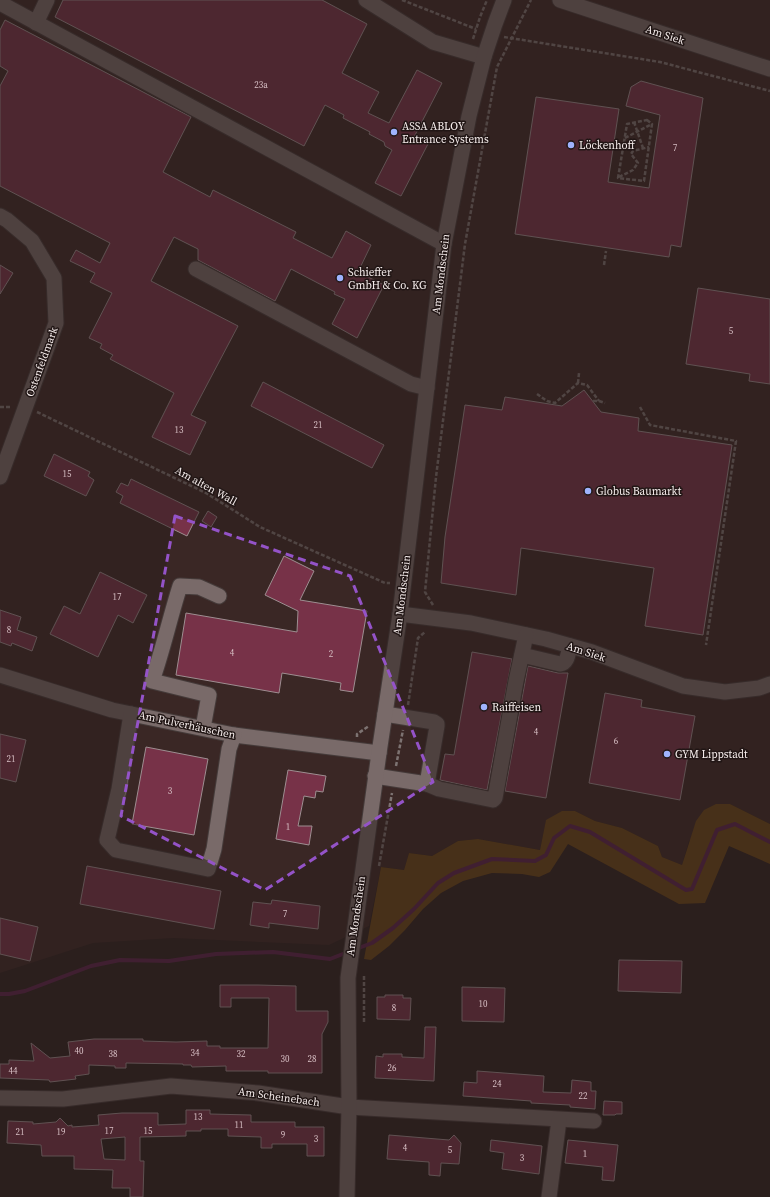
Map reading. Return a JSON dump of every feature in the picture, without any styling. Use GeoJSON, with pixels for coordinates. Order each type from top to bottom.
{"type":"FeatureCollection","features":[{"type":"Feature","properties":{"kind":"street"},"geometry":{"type":"LineString","coordinates":[[36,23],[47,0]]}},
{"type":"Feature","properties":{"kind":"street"},"geometry":{"type":"LineString","coordinates":[[366,0],[433,42],[484,56]]}},
{"type":"Feature","properties":{"kind":"street","name":"Am Mondschein"},"geometry":{"type":"LineString","coordinates":[[347,1197],[349,1108],[348,978],[350,959],[375,776],[400,614],[444,244],[469,116],[484,56],[504,0]]}},
{"type":"Feature","properties":{"kind":"street","name":"Am Siek"},"geometry":{"type":"LineString","coordinates":[[560,0],[770,69]]}},
{"type":"Feature","properties":{"kind":"street"},"geometry":{"type":"LineString","coordinates":[[0,3],[444,244]]}},
{"type":"Feature","properties":{"kind":"street","name":"Ostenfeldmark"},"geometry":{"type":"LineString","coordinates":[[0,216],[32,241],[54,278],[56,324],[0,477]]}},
{"type":"Feature","properties":{"kind":"street"},"geometry":{"type":"LineString","coordinates":[[196,269],[411,384],[427,388]]}},
{"type":"Feature","properties":{"kind":"street"},"geometry":{"type":"LineString","coordinates":[[203,728],[209,695],[152,680],[180,586],[199,587],[219,596]]}},
{"type":"Feature","properties":{"kind":"street","name":"Am Siek"},"geometry":{"type":"LineString","coordinates":[[400,614],[471,623],[570,646],[592,652],[683,686],[725,692],[759,688],[770,684]]}},
{"type":"Feature","properties":{"kind":"street"},"geometry":{"type":"LineString","coordinates":[[375,776],[426,784],[439,789],[493,800],[495,798],[516,681],[526,635]]}},
{"type":"Feature","properties":{"kind":"street"},"geometry":{"type":"LineString","coordinates":[[522,655],[563,664],[570,646]]}},
{"type":"Feature","properties":{"kind":"street","name":"Am Pulverhäuschen"},"geometry":{"type":"LineString","coordinates":[[0,675],[112,710],[131,714],[234,735],[379,753]]}},
{"type":"Feature","properties":{"kind":"street"},"geometry":{"type":"LineString","coordinates":[[131,714],[119,789],[107,840],[116,850],[208,870],[214,850],[229,749],[234,735]]}},
{"type":"Feature","properties":{"kind":"street"},"geometry":{"type":"LineString","coordinates":[[385,714],[434,722],[437,724],[426,784]]}},
{"type":"Feature","properties":{"kind":"street","name":"Am Scheinebach"},"geometry":{"type":"LineString","coordinates":[[0,1098],[63,1098],[171,1086],[258,1093],[349,1108],[594,1121]]}},
{"type":"Feature","properties":{"kind":"street"},"geometry":{"type":"LineString","coordinates":[[549,1197],[559,1120]]}},
{"type":"Feature","properties":{"kind":"path"},"geometry":{"type":"LineString","coordinates":[[402,0],[491,35],[660,62],[770,91]]}},
{"type":"Feature","properties":{"kind":"path"},"geometry":{"type":"LineString","coordinates":[[379,866],[406,717],[418,638],[432,627],[434,607],[425,592],[436,477],[465,244],[497,68],[531,0]]}},
{"type":"Feature","properties":{"kind":"path"},"geometry":{"type":"LineString","coordinates":[[618,178],[627,124],[648,120],[652,124]]}},
{"type":"Feature","properties":{"kind":"path"},"geometry":{"type":"LineString","coordinates":[[634,122],[643,148]]}},
{"type":"Feature","properties":{"kind":"path"},"geometry":{"type":"LineString","coordinates":[[625,138],[652,124]]}},
{"type":"Feature","properties":{"kind":"path"},"geometry":{"type":"LineString","coordinates":[[618,178],[644,182],[652,124]]}},
{"type":"Feature","properties":{"kind":"path"},"geometry":{"type":"LineString","coordinates":[[618,178],[633,170],[638,164],[631,154],[632,151],[649,147]]}},
{"type":"Feature","properties":{"kind":"path"},"geometry":{"type":"LineString","coordinates":[[604,265],[606,252]]}},
{"type":"Feature","properties":{"kind":"path"},"geometry":{"type":"LineString","coordinates":[[537,394],[547,401],[555,403],[578,383],[578,373]]}},
{"type":"Feature","properties":{"kind":"path"},"geometry":{"type":"LineString","coordinates":[[578,383],[587,385],[599,401]]}},
{"type":"Feature","properties":{"kind":"path"},"geometry":{"type":"LineString","coordinates":[[593,401],[606,403]]}},
{"type":"Feature","properties":{"kind":"path","name":"Am alten Wall"},"geometry":{"type":"LineString","coordinates":[[0,407],[26,406],[206,493],[260,527],[385,583],[403,585]]}},
{"type":"Feature","properties":{"kind":"path"},"geometry":{"type":"LineString","coordinates":[[640,406],[650,426],[736,441],[706,645]]}},
{"type":"Feature","properties":{"kind":"highlighted area"},"geometry":{"type":"Polygon","coordinates":[[[175,516],[350,576],[433,782],[265,890],[121,816],[175,516]]]}},
{"type":"Feature","properties":{"kind":"shaded area"},"geometry":{"type":"Polygon","coordinates":[[[0,0],[770,0],[770,824],[730,804],[689,841],[682,865],[662,857],[658,846],[622,828],[595,821],[575,811],[546,821],[540,850],[478,839],[458,841],[432,856],[409,853],[404,870],[381,867],[369,926],[329,945],[173,938],[93,943],[0,973],[0,0]]]}},
{"type":"Feature","properties":{"kind":"shaded area"},"geometry":{"type":"Polygon","coordinates":[[[716,804],[730,804],[770,824],[770,864],[729,846],[705,903],[679,904],[568,844],[550,872],[539,877],[522,874],[492,873],[463,881],[441,893],[423,909],[389,946],[371,960],[364,959],[381,867],[404,870],[409,853],[432,856],[458,841],[478,839],[540,850],[546,820],[562,811],[575,811],[595,821],[622,828],[658,846],[662,857],[682,865],[696,821],[704,810],[716,804]]]}},
{"type":"Feature","properties":{"kind":"building"},"geometry":{"type":"Polygon","coordinates":[[[63,0],[322,0],[367,24],[342,73],[379,92],[368,113],[389,123],[417,70],[442,83],[414,137],[428,144],[401,196],[375,183],[392,150],[385,146],[384,142],[369,134],[370,132],[343,118],[344,115],[325,105],[304,146],[55,17],[63,0]]]}},
{"type":"Feature","properties":{"kind":"building"},"geometry":{"type":"Polygon","coordinates":[[[5,20],[191,117],[163,172],[210,197],[213,190],[296,232],[293,238],[332,258],[346,231],[371,245],[358,272],[384,285],[357,338],[332,324],[345,299],[334,294],[335,292],[291,269],[275,301],[198,260],[198,249],[174,237],[151,281],[238,326],[191,415],[206,422],[190,455],[152,437],[174,393],[110,359],[113,355],[100,348],[102,344],[89,338],[112,293],[90,282],[95,273],[70,261],[76,250],[100,263],[110,243],[0,186],[0,86],[8,71],[0,66],[0,30],[5,20]]]}},
{"type":"Feature","properties":{"kind":"building","name":"Löckenhoff"},"geometry":{"type":"Polygon","coordinates":[[[641,81],[703,98],[681,247],[671,245],[669,257],[515,234],[536,97],[619,109],[608,182],[649,188],[660,115],[626,106],[631,87],[641,81]]]}},
{"type":"Feature","properties":{"kind":"building"},"geometry":{"type":"Polygon","coordinates":[[[0,265],[13,273],[0,294],[0,265]]]}},
{"type":"Feature","properties":{"kind":"building"},"geometry":{"type":"Polygon","coordinates":[[[698,288],[770,299],[770,384],[749,381],[750,374],[686,364],[698,288]]]}},
{"type":"Feature","properties":{"kind":"building"},"geometry":{"type":"Polygon","coordinates":[[[263,382],[384,445],[372,468],[251,406],[263,382]]]}},
{"type":"Feature","properties":{"kind":"building","name":"Globus Baumarkt"},"geometry":{"type":"Polygon","coordinates":[[[584,390],[601,412],[639,418],[638,431],[732,445],[703,635],[645,626],[654,568],[521,548],[516,595],[441,583],[445,537],[465,405],[502,410],[505,397],[562,406],[584,390]]]}},
{"type":"Feature","properties":{"kind":"building"},"geometry":{"type":"Polygon","coordinates":[[[54,454],[90,472],[88,476],[94,480],[86,496],[44,476],[54,454]]]}},
{"type":"Feature","properties":{"kind":"building"},"geometry":{"type":"Polygon","coordinates":[[[131,479],[199,512],[187,536],[120,503],[123,496],[116,492],[121,483],[128,486],[131,479]]]}},
{"type":"Feature","properties":{"kind":"building"},"geometry":{"type":"Polygon","coordinates":[[[208,511],[217,517],[211,527],[202,521],[208,511]]]}},
{"type":"Feature","properties":{"kind":"building"},"geometry":{"type":"Polygon","coordinates":[[[284,556],[314,571],[300,600],[367,611],[353,692],[340,690],[341,683],[282,673],[279,693],[176,675],[186,613],[297,632],[298,611],[265,595],[284,556]]]}},
{"type":"Feature","properties":{"kind":"building"},"geometry":{"type":"Polygon","coordinates":[[[100,572],[147,595],[133,623],[118,615],[98,657],[50,634],[64,606],[80,614],[100,572]]]}},
{"type":"Feature","properties":{"kind":"building"},"geometry":{"type":"Polygon","coordinates":[[[0,610],[21,617],[17,630],[37,637],[32,651],[12,643],[11,646],[0,642],[0,610]]]}},
{"type":"Feature","properties":{"kind":"building","name":"Raiffeisen"},"geometry":{"type":"Polygon","coordinates":[[[472,652],[512,659],[487,790],[440,780],[445,754],[454,755],[472,652]]]}},
{"type":"Feature","properties":{"kind":"building"},"geometry":{"type":"Polygon","coordinates":[[[528,666],[558,673],[568,673],[546,798],[505,791],[528,666]]]}},
{"type":"Feature","properties":{"kind":"building"},"geometry":{"type":"Polygon","coordinates":[[[605,693],[642,700],[641,707],[695,716],[680,800],[589,783],[605,693]]]}},
{"type":"Feature","properties":{"kind":"building"},"geometry":{"type":"Polygon","coordinates":[[[0,734],[26,740],[16,782],[0,778],[0,734]]]}},
{"type":"Feature","properties":{"kind":"building"},"geometry":{"type":"Polygon","coordinates":[[[146,747],[208,759],[194,835],[132,824],[146,747]]]}},
{"type":"Feature","properties":{"kind":"building"},"geometry":{"type":"Polygon","coordinates":[[[288,770],[326,776],[323,792],[316,791],[315,798],[304,796],[298,826],[312,826],[309,845],[276,839],[288,770]]]}},
{"type":"Feature","properties":{"kind":"building"},"geometry":{"type":"Polygon","coordinates":[[[87,866],[221,891],[214,929],[80,904],[87,866]]]}},
{"type":"Feature","properties":{"kind":"building"},"geometry":{"type":"Polygon","coordinates":[[[272,900],[320,906],[318,929],[269,923],[269,928],[250,925],[253,902],[271,904],[272,900]]]}},
{"type":"Feature","properties":{"kind":"building"},"geometry":{"type":"Polygon","coordinates":[[[0,918],[38,927],[30,961],[0,954],[0,918]]]}},
{"type":"Feature","properties":{"kind":"building"},"geometry":{"type":"Polygon","coordinates":[[[619,960],[682,961],[681,993],[618,991],[619,960]]]}},
{"type":"Feature","properties":{"kind":"building"},"geometry":{"type":"Polygon","coordinates":[[[220,985],[296,986],[296,1011],[328,1011],[328,1022],[322,1034],[322,1073],[226,1071],[226,1066],[192,1067],[191,1065],[183,1064],[126,1063],[126,1068],[89,1065],[89,1074],[75,1076],[76,1079],[50,1082],[49,1080],[0,1078],[0,1064],[9,1064],[9,1060],[34,1061],[31,1043],[50,1058],[70,1056],[68,1042],[94,1039],[143,1039],[143,1041],[176,1042],[207,1041],[207,1046],[220,1046],[220,1048],[268,1048],[269,998],[231,998],[231,1007],[220,1007],[220,985]]]}},
{"type":"Feature","properties":{"kind":"building"},"geometry":{"type":"Polygon","coordinates":[[[462,987],[505,988],[504,1022],[462,1021],[462,987]]]}},
{"type":"Feature","properties":{"kind":"building"},"geometry":{"type":"Polygon","coordinates":[[[385,995],[403,995],[403,998],[411,998],[410,1020],[377,1019],[377,997],[385,997],[385,995]]]}},
{"type":"Feature","properties":{"kind":"building"},"geometry":{"type":"Polygon","coordinates":[[[425,1027],[436,1027],[434,1081],[375,1078],[376,1056],[383,1057],[383,1054],[402,1054],[402,1057],[424,1058],[425,1027]]]}},
{"type":"Feature","properties":{"kind":"building"},"geometry":{"type":"Polygon","coordinates":[[[477,1071],[544,1076],[543,1092],[571,1093],[572,1080],[591,1082],[591,1091],[596,1091],[595,1109],[570,1107],[570,1105],[531,1103],[531,1101],[463,1096],[464,1082],[477,1083],[477,1071]]]}},
{"type":"Feature","properties":{"kind":"building"},"geometry":{"type":"Polygon","coordinates":[[[604,1101],[622,1102],[622,1114],[603,1115],[604,1101]]]}},
{"type":"Feature","properties":{"kind":"building"},"geometry":{"type":"Polygon","coordinates":[[[186,1110],[210,1110],[210,1114],[251,1115],[251,1122],[295,1122],[295,1127],[324,1127],[324,1156],[307,1156],[307,1144],[272,1144],[272,1148],[261,1148],[261,1137],[228,1136],[228,1129],[201,1129],[201,1131],[186,1131],[186,1136],[140,1137],[140,1161],[144,1161],[143,1197],[130,1197],[130,1188],[112,1188],[113,1170],[74,1169],[74,1156],[42,1156],[41,1145],[7,1143],[8,1121],[33,1122],[33,1124],[56,1122],[60,1118],[68,1126],[72,1125],[72,1127],[99,1125],[98,1115],[158,1113],[158,1125],[186,1124],[186,1110]],[[125,1137],[101,1139],[104,1159],[125,1160],[125,1137]]]}},
{"type":"Feature","properties":{"kind":"building"},"geometry":{"type":"Polygon","coordinates":[[[389,1135],[449,1140],[454,1135],[461,1143],[459,1164],[441,1163],[440,1176],[429,1175],[429,1162],[387,1159],[389,1135]]]}},
{"type":"Feature","properties":{"kind":"building"},"geometry":{"type":"Polygon","coordinates":[[[491,1140],[542,1146],[539,1174],[502,1169],[504,1153],[490,1151],[491,1140]]]}},
{"type":"Feature","properties":{"kind":"building"},"geometry":{"type":"Polygon","coordinates":[[[568,1140],[618,1145],[614,1181],[602,1180],[603,1167],[565,1163],[568,1140]]]}},
{"type":"Feature","properties":{"kind":"waterway"},"geometry":{"type":"LineString","coordinates":[[356,949],[372,943],[393,928],[414,909],[438,883],[454,873],[492,859],[535,861],[546,855],[554,838],[570,826],[590,832],[686,890],[692,889],[717,830],[735,824],[770,842]]}},
{"type":"Feature","properties":{"kind":"waterway"},"geometry":{"type":"LineString","coordinates":[[0,994],[25,991],[91,966],[120,960],[169,961],[216,954],[273,952],[330,959],[348,952]]}},
{"type":"Feature","properties":{"kind":"place","name":"ASSA ABLOY Entrance Systems"},"geometry":{"type":"Point","coordinates":[394,132]}},
{"type":"Feature","properties":{"kind":"place","name":"Löckenhoff"},"geometry":{"type":"Point","coordinates":[571,145]}},
{"type":"Feature","properties":{"kind":"place","name":"Schieffer GmbH & Co. KG"},"geometry":{"type":"Point","coordinates":[340,278]}},
{"type":"Feature","properties":{"kind":"place","name":"Globus Baumarkt"},"geometry":{"type":"Point","coordinates":[588,491]}},
{"type":"Feature","properties":{"kind":"place","name":"Raiffeisen"},"geometry":{"type":"Point","coordinates":[484,707]}},
{"type":"Feature","properties":{"kind":"place","name":"GYM Lippstadt"},"geometry":{"type":"Point","coordinates":[667,754]}}]}
